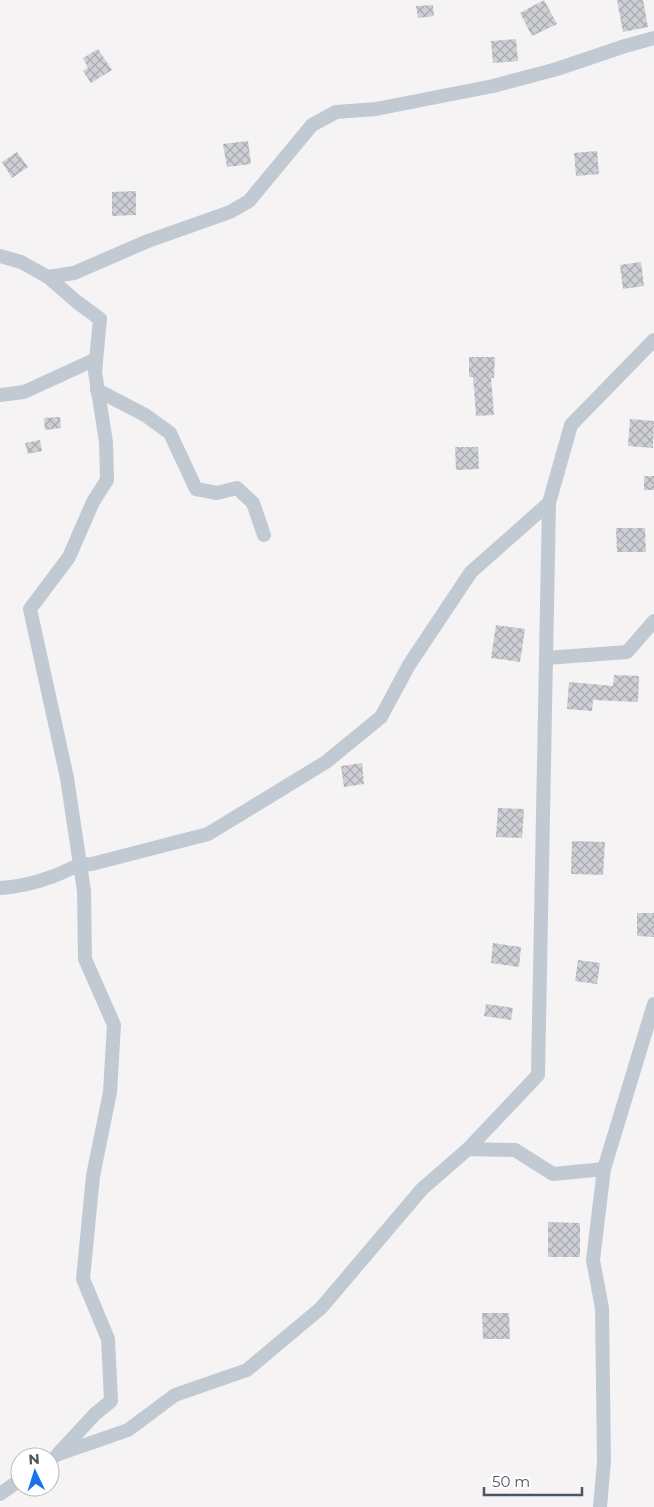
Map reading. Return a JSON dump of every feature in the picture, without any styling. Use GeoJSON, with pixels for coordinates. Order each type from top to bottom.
{"type":"FeatureCollection","features":[{"type":"Feature","properties":{"kind":"street"},"geometry":{"type":"LineString","coordinates":[[48,277],[74,273],[148,241],[230,212],[249,201],[312,125],[336,112],[376,109],[493,86],[557,70],[654,38]]}},
{"type":"Feature","properties":{"kind":"street"},"geometry":{"type":"LineString","coordinates":[[0,256],[21,262],[48,277],[100,319],[95,372],[106,442],[106,480],[93,502],[69,557],[30,609],[67,778],[84,891],[86,959],[114,1025],[110,1092],[92,1176],[83,1279],[108,1339],[112,1401],[95,1414],[60,1451]]}},
{"type":"Feature","properties":{"kind":"street"},"geometry":{"type":"LineString","coordinates":[[60,1455],[128,1430],[175,1395],[247,1370],[321,1308],[422,1189],[468,1148],[538,1074],[549,503],[571,425],[654,340]]}},
{"type":"Feature","properties":{"kind":"street"},"geometry":{"type":"LineString","coordinates":[[0,396],[24,392],[96,358]]}},
{"type":"Feature","properties":{"kind":"street"},"geometry":{"type":"LineString","coordinates":[[97,390],[145,415],[170,433],[196,488],[217,493],[237,488],[253,503],[264,535]]}},
{"type":"Feature","properties":{"kind":"street"},"geometry":{"type":"LineString","coordinates":[[0,888],[50,878],[80,864],[92,864],[208,834],[326,762],[381,717],[409,666],[471,572],[549,503]]}},
{"type":"Feature","properties":{"kind":"street"},"geometry":{"type":"LineString","coordinates":[[546,658],[627,652],[654,621]]}},
{"type":"Feature","properties":{"kind":"street"},"geometry":{"type":"LineString","coordinates":[[600,1507],[604,1462],[602,1308],[594,1260],[604,1169],[654,1004]]}},
{"type":"Feature","properties":{"kind":"street"},"geometry":{"type":"LineString","coordinates":[[468,1148],[515,1150],[553,1174],[604,1169]]}},
{"type":"Feature","properties":{"kind":"building"},"geometry":{"type":"Polygon","coordinates":[[[544,0],[557,24],[532,36],[520,13],[544,0]]]}},
{"type":"Feature","properties":{"kind":"building"},"geometry":{"type":"Polygon","coordinates":[[[617,0],[643,0],[648,27],[623,32],[617,0]]]}},
{"type":"Feature","properties":{"kind":"building"},"geometry":{"type":"Polygon","coordinates":[[[433,5],[434,16],[418,18],[416,6],[433,5]]]}},
{"type":"Feature","properties":{"kind":"building"},"geometry":{"type":"Polygon","coordinates":[[[516,39],[518,61],[493,63],[491,41],[516,39]]]}},
{"type":"Feature","properties":{"kind":"building"},"geometry":{"type":"Polygon","coordinates":[[[98,49],[112,70],[91,83],[83,71],[88,68],[83,58],[98,49]]]}},
{"type":"Feature","properties":{"kind":"building"},"geometry":{"type":"Polygon","coordinates":[[[248,141],[251,164],[227,167],[223,144],[248,141]]]}},
{"type":"Feature","properties":{"kind":"building"},"geometry":{"type":"Polygon","coordinates":[[[597,151],[599,174],[576,176],[574,153],[597,151]]]}},
{"type":"Feature","properties":{"kind":"building"},"geometry":{"type":"Polygon","coordinates":[[[17,152],[28,167],[12,178],[2,162],[17,152]]]}},
{"type":"Feature","properties":{"kind":"building"},"geometry":{"type":"Polygon","coordinates":[[[136,191],[136,215],[112,216],[112,192],[136,191]]]}},
{"type":"Feature","properties":{"kind":"building"},"geometry":{"type":"Polygon","coordinates":[[[641,262],[644,286],[623,289],[620,265],[641,262]]]}},
{"type":"Feature","properties":{"kind":"building"},"geometry":{"type":"Polygon","coordinates":[[[469,357],[495,357],[494,378],[491,378],[494,415],[476,416],[473,377],[469,377],[469,357]]]}},
{"type":"Feature","properties":{"kind":"building"},"geometry":{"type":"Polygon","coordinates":[[[60,417],[61,428],[45,430],[44,418],[60,417]]]}},
{"type":"Feature","properties":{"kind":"building"},"geometry":{"type":"Polygon","coordinates":[[[630,419],[654,421],[653,448],[628,446],[630,419]]]}},
{"type":"Feature","properties":{"kind":"building"},"geometry":{"type":"Polygon","coordinates":[[[40,440],[42,451],[28,454],[25,443],[40,440]]]}},
{"type":"Feature","properties":{"kind":"building"},"geometry":{"type":"Polygon","coordinates":[[[455,447],[478,447],[479,469],[456,470],[455,447]]]}},
{"type":"Feature","properties":{"kind":"building"},"geometry":{"type":"Polygon","coordinates":[[[644,476],[654,476],[654,490],[644,490],[644,476]]]}},
{"type":"Feature","properties":{"kind":"building"},"geometry":{"type":"Polygon","coordinates":[[[616,528],[645,528],[646,552],[617,552],[616,528]]]}},
{"type":"Feature","properties":{"kind":"building"},"geometry":{"type":"Polygon","coordinates":[[[496,625],[525,629],[520,662],[491,658],[496,625]]]}},
{"type":"Feature","properties":{"kind":"building"},"geometry":{"type":"Polygon","coordinates":[[[614,675],[639,676],[638,702],[593,700],[592,711],[567,709],[569,682],[613,686],[614,675]]]}},
{"type":"Feature","properties":{"kind":"building"},"geometry":{"type":"Polygon","coordinates":[[[362,763],[364,784],[344,787],[341,766],[362,763]]]}},
{"type":"Feature","properties":{"kind":"building"},"geometry":{"type":"Polygon","coordinates":[[[498,808],[524,809],[522,838],[496,837],[498,808]]]}},
{"type":"Feature","properties":{"kind":"building"},"geometry":{"type":"Polygon","coordinates":[[[572,841],[605,842],[603,875],[571,874],[572,841]]]}},
{"type":"Feature","properties":{"kind":"building"},"geometry":{"type":"Polygon","coordinates":[[[637,913],[654,913],[654,937],[637,936],[637,913]]]}},
{"type":"Feature","properties":{"kind":"building"},"geometry":{"type":"Polygon","coordinates":[[[493,943],[521,947],[519,967],[491,963],[493,943]]]}},
{"type":"Feature","properties":{"kind":"building"},"geometry":{"type":"Polygon","coordinates":[[[578,960],[600,963],[597,984],[575,981],[578,960]]]}},
{"type":"Feature","properties":{"kind":"building"},"geometry":{"type":"Polygon","coordinates":[[[486,1004],[513,1008],[511,1020],[484,1016],[486,1004]]]}},
{"type":"Feature","properties":{"kind":"building"},"geometry":{"type":"Polygon","coordinates":[[[548,1222],[580,1223],[580,1257],[548,1257],[548,1222]]]}},
{"type":"Feature","properties":{"kind":"building"},"geometry":{"type":"Polygon","coordinates":[[[482,1313],[509,1313],[510,1339],[483,1339],[482,1313]]]}}]}
